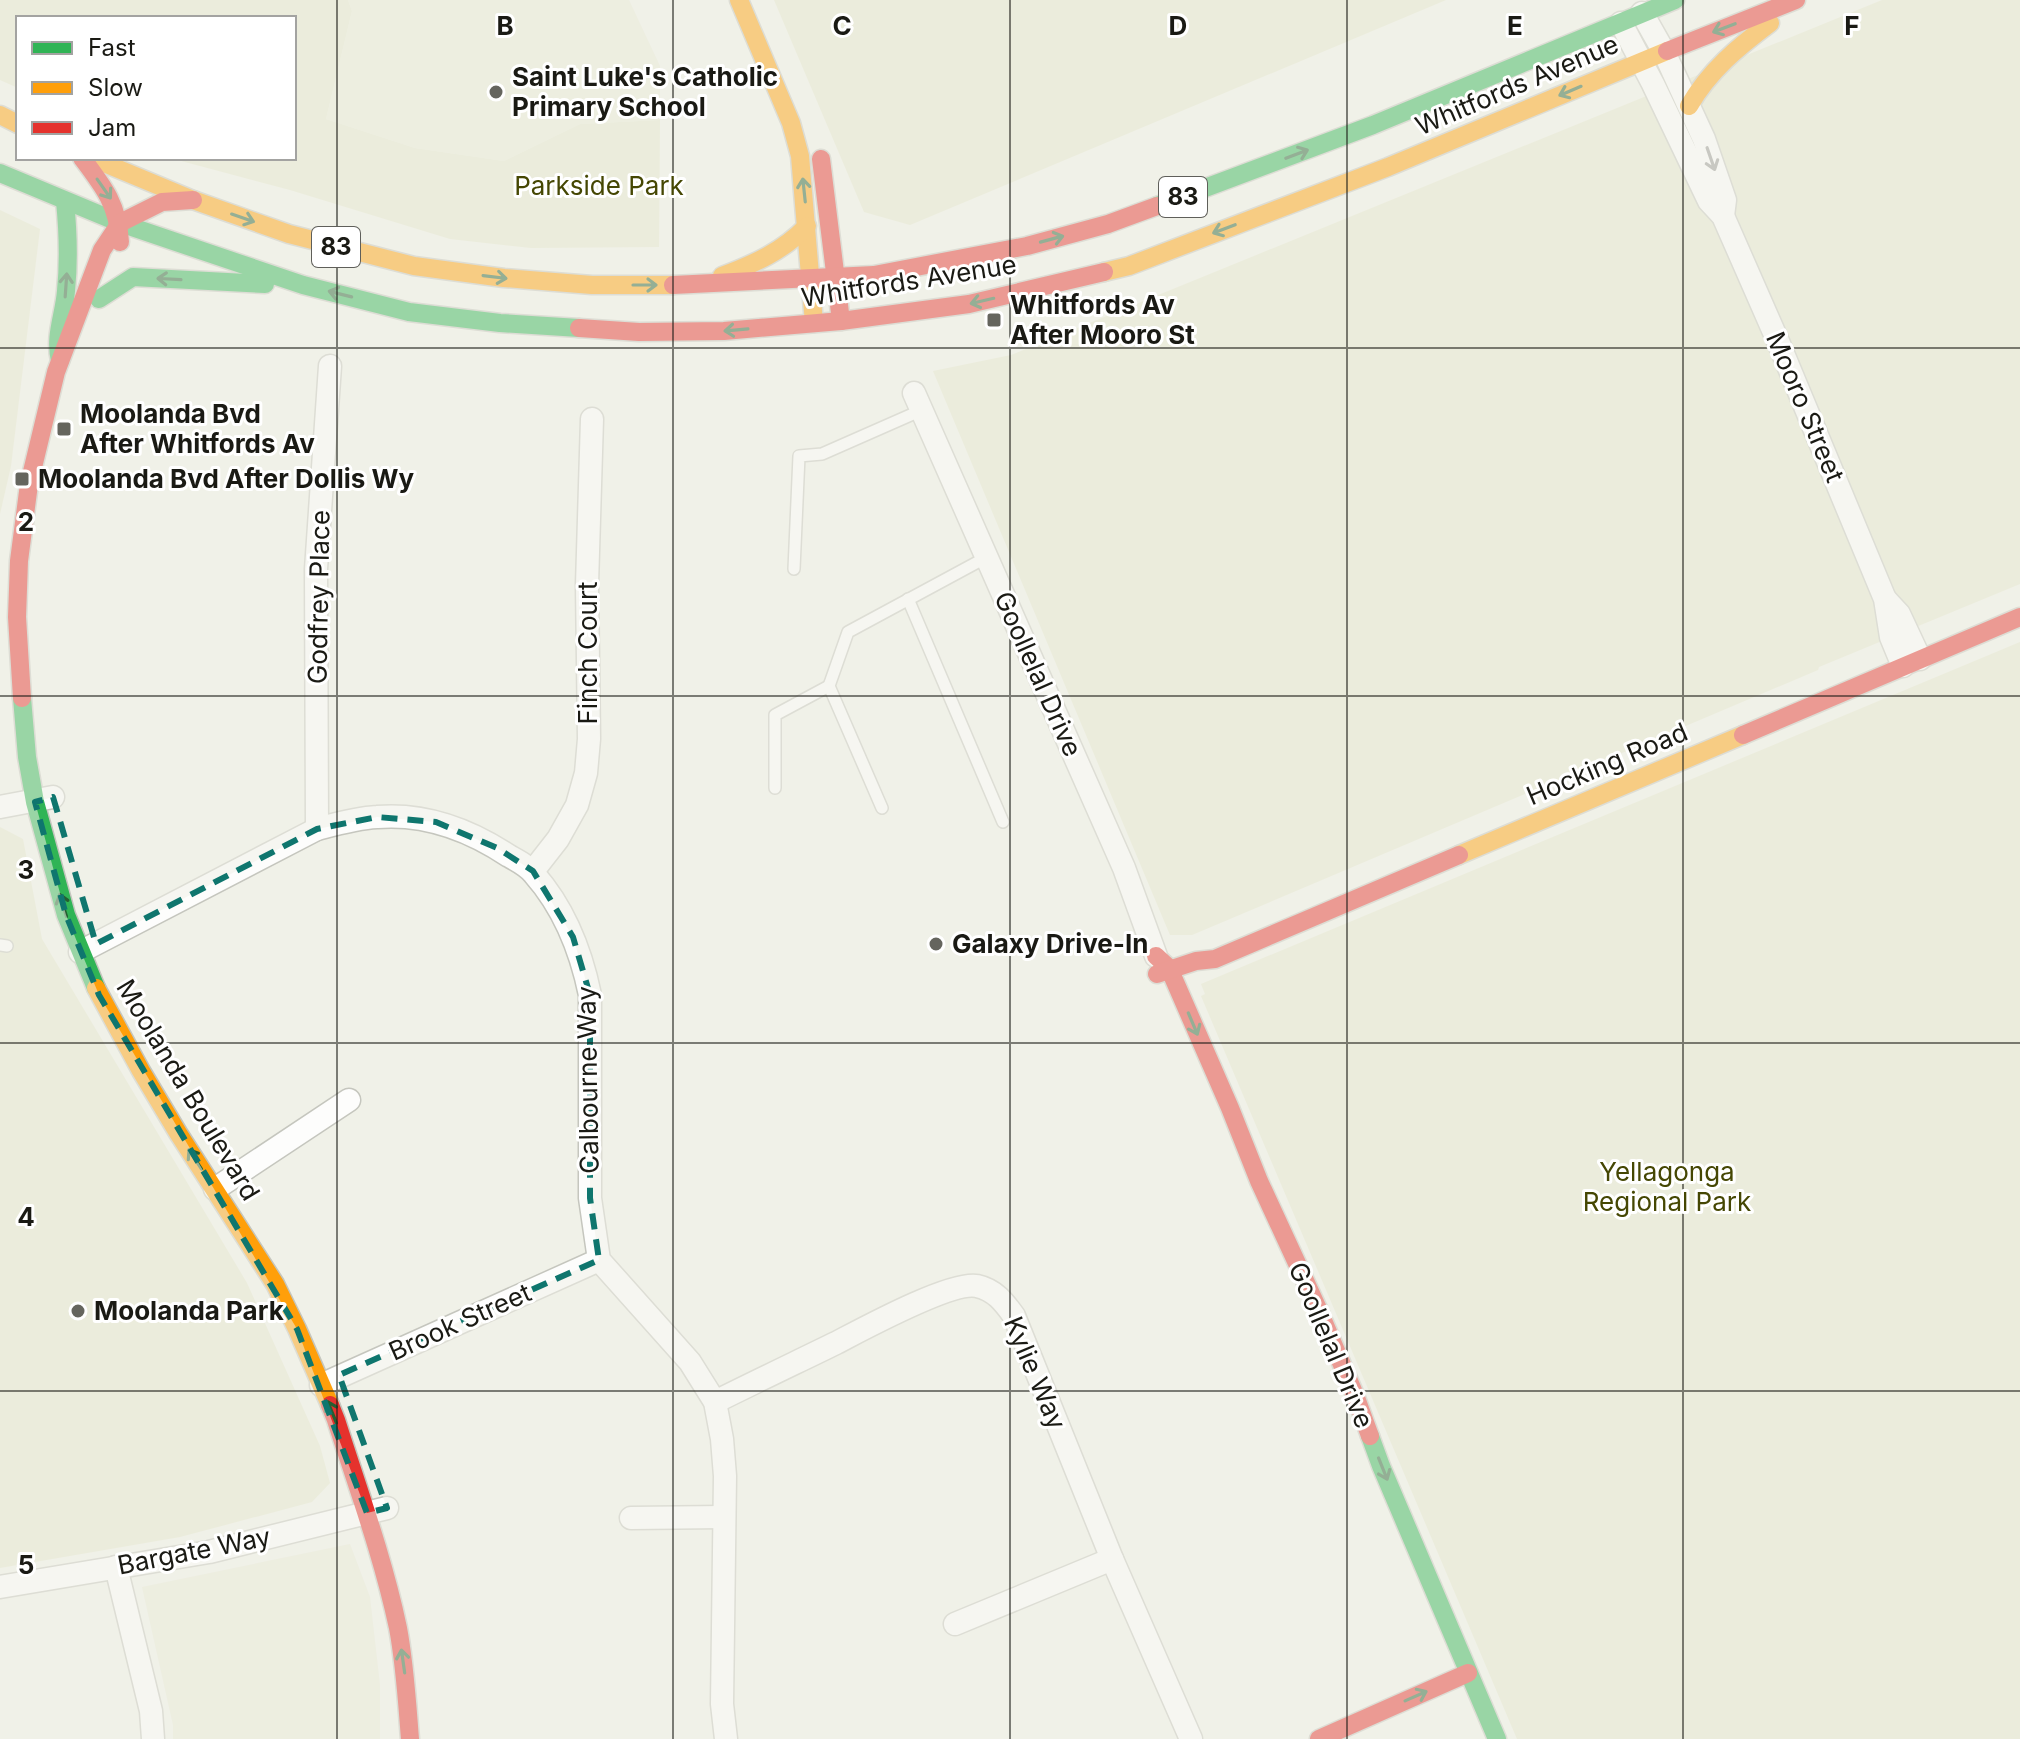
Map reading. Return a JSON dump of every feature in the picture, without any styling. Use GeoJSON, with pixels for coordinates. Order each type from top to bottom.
{"type":"FeatureCollection","features":[{"type":"Feature","properties":{"kind":"street"},"geometry":{"type":"LineString","coordinates":[[739,0],[796,139],[800,156],[814,323]]}},
{"type":"Feature","properties":{"kind":"street","name":"Whitfords Avenue"},"geometry":{"type":"LineString","coordinates":[[97,160],[193,200],[289,234],[414,266],[592,285],[811,281],[874,275],[1027,246],[1108,224],[1373,125],[1675,0]]}},
{"type":"Feature","properties":{"kind":"street"},"geometry":{"type":"LineString","coordinates":[[1689,106],[1699,86],[1715,68],[1798,0]]}},
{"type":"Feature","properties":{"kind":"street","name":"Whitfords Avenue"},"geometry":{"type":"LineString","coordinates":[[0,173],[120,223],[303,285],[409,312],[500,323],[639,332],[724,331],[841,321],[969,304],[1129,266],[1388,167],[1798,0]]}},
{"type":"Feature","properties":{"kind":"street","name":"Mooro Street"},"geometry":{"type":"LineString","coordinates":[[1642,13],[1664,52],[1704,139],[1725,200],[1723,216]]}},
{"type":"Feature","properties":{"kind":"street","name":"Mooro Street"},"geometry":{"type":"LineString","coordinates":[[1621,23],[1709,201],[1723,216],[1885,599],[1899,614],[1911,663]]}},
{"type":"Feature","properties":{"kind":"street"},"geometry":{"type":"LineString","coordinates":[[818,147],[828,204],[841,321]]}},
{"type":"Feature","properties":{"kind":"street","name":"Moolanda Boulevard"},"geometry":{"type":"LineString","coordinates":[[37,662],[35,631],[18,569],[47,472],[66,386],[85,332],[116,264],[120,223],[114,202],[83,160]]}},
{"type":"Feature","properties":{"kind":"street"},"geometry":{"type":"LineString","coordinates":[[120,223],[162,202],[193,200]]}},
{"type":"Feature","properties":{"kind":"street"},"geometry":{"type":"LineString","coordinates":[[60,361],[56,337],[66,295],[69,242],[65,201]]}},
{"type":"Feature","properties":{"kind":"street","name":"Moolanda Boulevard"},"geometry":{"type":"LineString","coordinates":[[120,223],[102,250],[60,361],[29,484],[18,569],[17,617],[26,742],[80,903],[88,948],[112,979],[143,1043],[297,1329],[334,1378],[336,1420],[382,1510],[384,1570],[398,1629],[410,1739]]}},
{"type":"Feature","properties":{"kind":"street"},"geometry":{"type":"LineString","coordinates":[[698,285],[755,263],[796,239],[807,226]]}},
{"type":"Feature","properties":{"kind":"street"},"geometry":{"type":"LineString","coordinates":[[99,299],[133,277],[303,285]]}},
{"type":"Feature","properties":{"kind":"street","name":"Godfrey Place"},"geometry":{"type":"LineString","coordinates":[[317,829],[316,569],[330,366]]}},
{"type":"Feature","properties":{"kind":"street","name":"Goollelal Drive"},"geometry":{"type":"LineString","coordinates":[[918,402],[1124,868],[1225,1144],[1297,1301],[1364,1467],[1464,1684],[1497,1739]]}},
{"type":"Feature","properties":{"kind":"street","name":"Finch Court"},"geometry":{"type":"LineString","coordinates":[[533,871],[558,839],[577,805],[586,773],[589,739],[587,585],[592,419]]}},
{"type":"Feature","properties":{"kind":"street","name":"Hocking Road"},"geometry":{"type":"LineString","coordinates":[[1164,974],[1196,961],[1215,959],[2020,617]]}},
{"type":"Feature","properties":{"kind":"street"},"geometry":{"type":"LineString","coordinates":[[0,794],[48,802]]}},
{"type":"Feature","properties":{"kind":"street"},"geometry":{"type":"LineString","coordinates":[[0,807],[48,802]]}},
{"type":"Feature","properties":{"kind":"street","name":"Moolanda Boulevard"},"geometry":{"type":"LineString","coordinates":[[48,802],[55,879],[88,948],[116,1027],[141,1071],[284,1267],[319,1335]]}},
{"type":"Feature","properties":{"kind":"street","name":"Calbourne Way"},"geometry":{"type":"LineString","coordinates":[[88,948],[317,829],[377,817],[409,817],[458,829],[497,848],[533,871],[557,906],[584,967],[590,995],[590,1198],[599,1260]]}},
{"type":"Feature","properties":{"kind":"street"},"geometry":{"type":"LineString","coordinates":[[222,1185],[349,1100]]}},
{"type":"Feature","properties":{"kind":"street"},"geometry":{"type":"LineString","coordinates":[[599,1260],[690,1362],[715,1402],[725,1476],[722,1704],[726,1739]]}},
{"type":"Feature","properties":{"kind":"street","name":"Brook Street"},"geometry":{"type":"LineString","coordinates":[[334,1378],[599,1260]]}},
{"type":"Feature","properties":{"kind":"street","name":"Kylie Way"},"geometry":{"type":"LineString","coordinates":[[715,1402],[907,1307],[961,1286],[992,1291],[1014,1316],[1112,1559],[1191,1739]]}},
{"type":"Feature","properties":{"kind":"street","name":"Bargate Way"},"geometry":{"type":"LineString","coordinates":[[0,1587],[209,1552],[382,1510]]}},
{"type":"Feature","properties":{"kind":"street"},"geometry":{"type":"LineString","coordinates":[[631,1518],[724,1517]]}},
{"type":"Feature","properties":{"kind":"street"},"geometry":{"type":"LineString","coordinates":[[955,1624],[1112,1559]]}},
{"type":"Feature","properties":{"kind":"street"},"geometry":{"type":"LineString","coordinates":[[116,1567],[151,1711],[153,1739]]}},
{"type":"Feature","properties":{"kind":"street"},"geometry":{"type":"LineString","coordinates":[[402,1570],[416,1632],[428,1739]]}},
{"type":"Feature","properties":{"kind":"street"},"geometry":{"type":"LineString","coordinates":[[1319,1739],[1464,1684]]}},
{"type":"Feature","properties":{"kind":"street"},"geometry":{"type":"LineString","coordinates":[[1353,1739],[1464,1684]]}},
{"type":"Feature","properties":{"kind":"street","name":"Goollelal Drive"},"geometry":{"type":"LineString","coordinates":[[1464,1684],[1479,1739]]}},
{"type":"Feature","properties":{"kind":"lane"},"geometry":{"type":"LineString","coordinates":[[794,569],[799,456],[822,454],[918,402]]}},
{"type":"Feature","properties":{"kind":"lane"},"geometry":{"type":"LineString","coordinates":[[775,788],[775,715],[829,686],[848,632],[987,557]]}},
{"type":"Feature","properties":{"kind":"lane"},"geometry":{"type":"LineString","coordinates":[[908,599],[1003,822]]}},
{"type":"Feature","properties":{"kind":"lane"},"geometry":{"type":"LineString","coordinates":[[829,686],[882,808]]}},
{"type":"Feature","properties":{"kind":"highlighted area"},"geometry":{"type":"Polygon","coordinates":[[[53,797],[96,944],[317,829],[377,817],[436,822],[497,848],[533,871],[573,937],[590,995],[590,1198],[599,1260],[339,1375],[387,1508],[367,1513],[297,1329],[99,995],[66,915],[35,802],[53,797]]]}},
{"type":"Feature","properties":{"kind":"shaded area","name":"Saint Luke's Catholic Primary School"},"geometry":{"type":"Polygon","coordinates":[[[348,0],[629,0],[660,66],[660,120],[580,124],[504,161],[415,148],[326,119],[352,11],[348,0]]]}},
{"type":"Feature","properties":{"kind":"shaded area"},"geometry":{"type":"Polygon","coordinates":[[[350,1544],[370,1597],[380,1685],[380,1739],[173,1739],[173,1725],[142,1587],[350,1544]]]}},
{"type":"Feature","properties":{"kind":"green space","name":"Parkside Park"},"geometry":{"type":"Polygon","coordinates":[[[0,0],[348,0],[352,11],[326,119],[415,148],[504,161],[580,124],[660,120],[659,247],[531,248],[450,239],[290,190],[178,160],[296,160],[296,16],[16,16],[16,87],[0,80],[0,0]]]}},
{"type":"Feature","properties":{"kind":"green space"},"geometry":{"type":"Polygon","coordinates":[[[774,0],[1446,0],[910,225],[864,212],[774,0]]]}},
{"type":"Feature","properties":{"kind":"green space"},"geometry":{"type":"Polygon","coordinates":[[[1882,0],[2020,0],[2020,584],[1192,935],[1170,935],[933,371],[1011,355],[1882,0]]]}},
{"type":"Feature","properties":{"kind":"green space"},"geometry":{"type":"Polygon","coordinates":[[[0,210],[40,229],[11,466],[0,514],[0,210]]]}},
{"type":"Feature","properties":{"kind":"green space","name":"Yellagonga Regional Park"},"geometry":{"type":"Polygon","coordinates":[[[2020,642],[2020,1739],[1517,1739],[1201,996],[1205,994],[1201,984],[2020,642]]]}},
{"type":"Feature","properties":{"kind":"green space","name":"Moolanda Park"},"geometry":{"type":"Polygon","coordinates":[[[0,827],[23,839],[42,939],[247,1283],[320,1446],[330,1483],[312,1502],[180,1537],[0,1568],[0,827]]]}},
{"type":"Feature","properties":{"kind":"traffic: fast"},"geometry":{"type":"LineString","coordinates":[[1157,206],[1373,125],[1675,0]]}},
{"type":"Feature","properties":{"kind":"traffic: fast"},"geometry":{"type":"LineString","coordinates":[[0,173],[120,223],[303,285],[409,312],[500,323],[579,328]]}},
{"type":"Feature","properties":{"kind":"traffic: fast"},"geometry":{"type":"LineString","coordinates":[[60,361],[59,334],[68,268],[65,201]]}},
{"type":"Feature","properties":{"kind":"traffic: fast"},"geometry":{"type":"LineString","coordinates":[[99,299],[133,277],[265,284]]}},
{"type":"Feature","properties":{"kind":"traffic: fast"},"geometry":{"type":"LineString","coordinates":[[22,698],[35,802],[66,915],[96,988]]}},
{"type":"Feature","properties":{"kind":"traffic: fast"},"geometry":{"type":"LineString","coordinates":[[1370,1436],[1497,1739]]}},
{"type":"Feature","properties":{"kind":"traffic: slow"},"geometry":{"type":"LineString","coordinates":[[739,0],[791,123],[800,156],[814,323]]}},
{"type":"Feature","properties":{"kind":"traffic: slow"},"geometry":{"type":"LineString","coordinates":[[1689,106],[1725,60],[1770,23]]}},
{"type":"Feature","properties":{"kind":"traffic: slow"},"geometry":{"type":"LineString","coordinates":[[1104,272],[1129,266],[1388,167],[1667,51]]}},
{"type":"Feature","properties":{"kind":"traffic: slow"},"geometry":{"type":"LineString","coordinates":[[0,115],[16,123]]}},
{"type":"Feature","properties":{"kind":"traffic: slow"},"geometry":{"type":"LineString","coordinates":[[97,160],[193,200],[289,234],[414,266],[592,285],[673,285]]}},
{"type":"Feature","properties":{"kind":"traffic: slow"},"geometry":{"type":"LineString","coordinates":[[722,276],[768,256],[807,226]]}},
{"type":"Feature","properties":{"kind":"traffic: slow"},"geometry":{"type":"LineString","coordinates":[[1459,855],[1743,735]]}},
{"type":"Feature","properties":{"kind":"traffic: slow"},"geometry":{"type":"LineString","coordinates":[[96,988],[178,1133],[275,1284],[330,1405]]}},
{"type":"Feature","properties":{"kind":"traffic: jam"},"geometry":{"type":"LineString","coordinates":[[1667,51],[1796,0]]}},
{"type":"Feature","properties":{"kind":"traffic: jam"},"geometry":{"type":"LineString","coordinates":[[821,159],[841,321]]}},
{"type":"Feature","properties":{"kind":"traffic: jam"},"geometry":{"type":"LineString","coordinates":[[84,160],[108,197],[116,217],[120,242]]}},
{"type":"Feature","properties":{"kind":"traffic: jam"},"geometry":{"type":"LineString","coordinates":[[22,698],[17,617],[19,561],[29,484],[56,372],[102,250],[120,223],[162,202],[193,200]]}},
{"type":"Feature","properties":{"kind":"traffic: jam"},"geometry":{"type":"LineString","coordinates":[[673,285],[874,275],[1027,246],[1108,224],[1157,206]]}},
{"type":"Feature","properties":{"kind":"traffic: jam"},"geometry":{"type":"LineString","coordinates":[[579,328],[639,332],[724,331],[841,321],[969,304],[1104,272]]}},
{"type":"Feature","properties":{"kind":"traffic: jam"},"geometry":{"type":"LineString","coordinates":[[1743,735],[2020,617]]}},
{"type":"Feature","properties":{"kind":"traffic: jam"},"geometry":{"type":"LineString","coordinates":[[1157,974],[1196,961],[1215,959],[1459,855]]}},
{"type":"Feature","properties":{"kind":"traffic: jam"},"geometry":{"type":"LineString","coordinates":[[1156,956],[1169,968],[1259,1181],[1319,1311],[1370,1436]]}},
{"type":"Feature","properties":{"kind":"traffic: jam"},"geometry":{"type":"LineString","coordinates":[[330,1405],[370,1523],[392,1602],[402,1656],[410,1739]]}},
{"type":"Feature","properties":{"kind":"traffic: jam"},"geometry":{"type":"LineString","coordinates":[[1319,1739],[1468,1673]]}},
{"type":"Feature","properties":{"kind":"place","name":"Saint Luke's Catholic Primary School"},"geometry":{"type":"Point","coordinates":[496,92]}},
{"type":"Feature","properties":{"kind":"place","name":"Whitfords Av After Mooro St"},"geometry":{"type":"Point","coordinates":[994,320]}},
{"type":"Feature","properties":{"kind":"place","name":"Moolanda Bvd After Whitfords Av"},"geometry":{"type":"Point","coordinates":[64,429]}},
{"type":"Feature","properties":{"kind":"place","name":"Moolanda Bvd After Dollis Wy"},"geometry":{"type":"Point","coordinates":[22,479]}},
{"type":"Feature","properties":{"kind":"place","name":"Galaxy Drive-In"},"geometry":{"type":"Point","coordinates":[936,944]}},
{"type":"Feature","properties":{"kind":"place","name":"Moolanda Park"},"geometry":{"type":"Point","coordinates":[78,1311]}}]}
